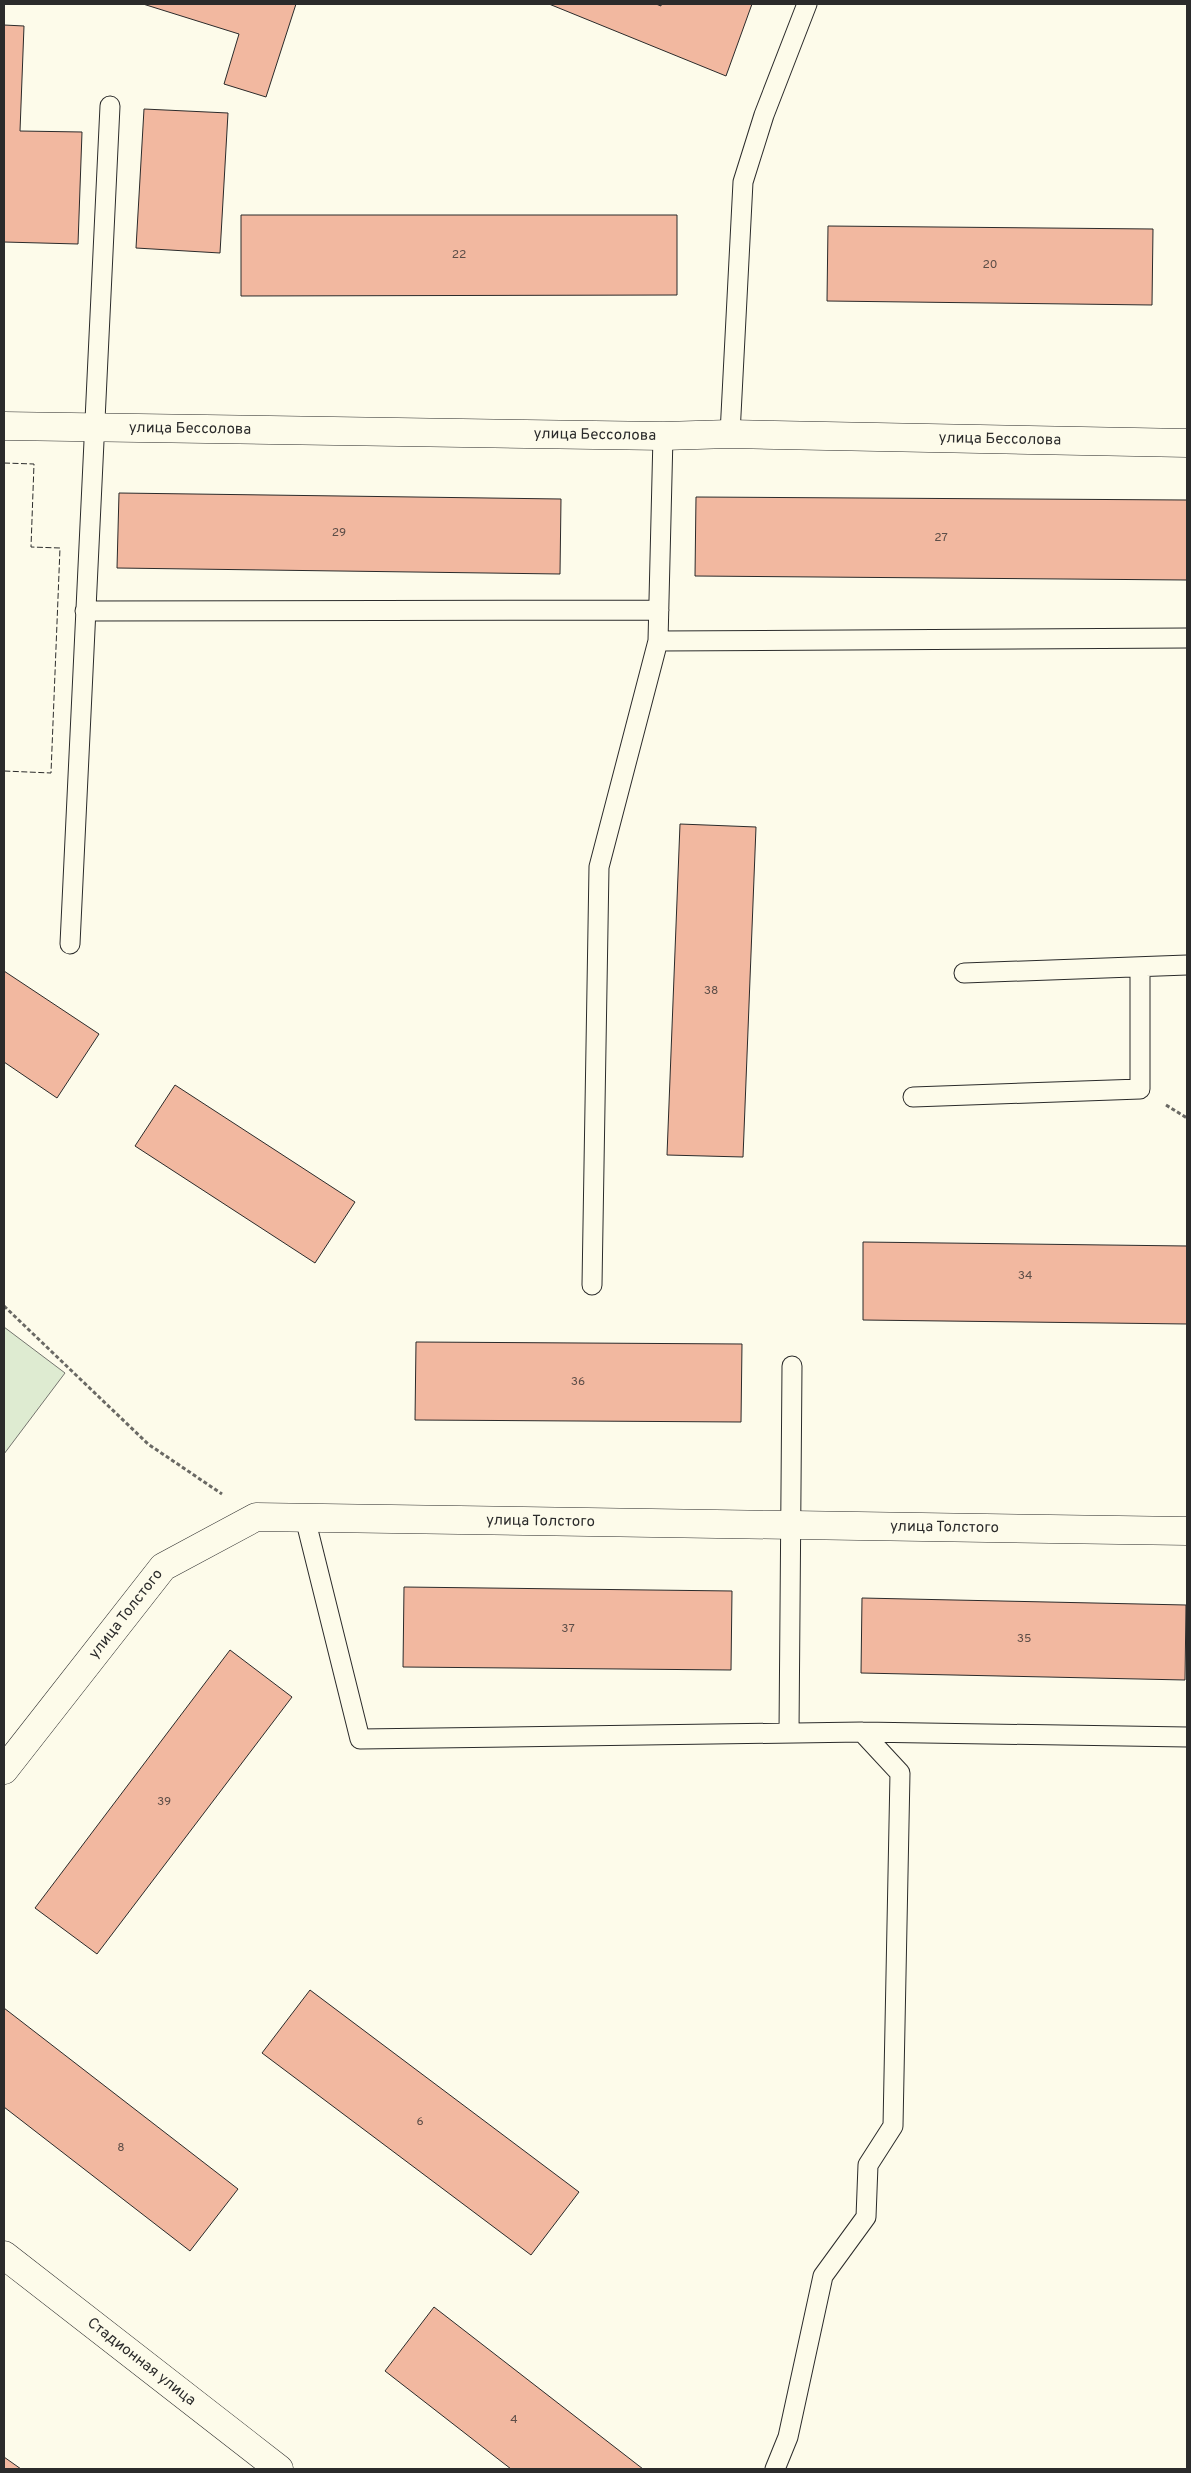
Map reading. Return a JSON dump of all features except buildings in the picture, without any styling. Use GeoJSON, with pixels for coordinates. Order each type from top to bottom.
{"type":"FeatureCollection","features":[{"type":"Feature","properties":{"kind":"street","name":"улица Бессолова"},"geometry":{"type":"LineString","coordinates":[[4,426],[663,436],[730,434],[1187,444]]}},
{"type":"Feature","properties":{"kind":"street","name":"улица Толстого"},"geometry":{"type":"LineString","coordinates":[[4,1770],[163,1567],[256,1517],[1187,1531]]}},
{"type":"Feature","properties":{"kind":"street","name":"Стадионная улица"},"geometry":{"type":"LineString","coordinates":[[4,2255],[279,2469]]}},
{"type":"Feature","properties":{"kind":"lane"},"geometry":{"type":"LineString","coordinates":[[730,434],[743,182],[764,115],[807,4]]}},
{"type":"Feature","properties":{"kind":"lane"},"geometry":{"type":"LineString","coordinates":[[70,944],[110,106]]}},
{"type":"Feature","properties":{"kind":"lane"},"geometry":{"type":"LineString","coordinates":[[592,1285],[599,867],[658,641],[663,436]]}},
{"type":"Feature","properties":{"kind":"lane"},"geometry":{"type":"LineString","coordinates":[[85,611],[658,610]]}},
{"type":"Feature","properties":{"kind":"lane"},"geometry":{"type":"LineString","coordinates":[[658,641],[1187,638]]}},
{"type":"Feature","properties":{"kind":"lane"},"geometry":{"type":"LineString","coordinates":[[964,973],[1187,965]]}},
{"type":"Feature","properties":{"kind":"lane"},"geometry":{"type":"LineString","coordinates":[[914,1097],[1140,1089],[1140,967]]}},
{"type":"Feature","properties":{"kind":"lane"},"geometry":{"type":"LineString","coordinates":[[789,1733],[792,1366]]}},
{"type":"Feature","properties":{"kind":"lane"},"geometry":{"type":"LineString","coordinates":[[305,1518],[360,1739],[862,1732],[1187,1737]]}},
{"type":"Feature","properties":{"kind":"lane"},"geometry":{"type":"LineString","coordinates":[[775,2469],[788,2437],[823,2276],[866,2217],[868,2165],[893,2126],[900,1773],[862,1732]]}},
{"type":"Feature","properties":{"kind":"path"},"geometry":{"type":"LineString","coordinates":[[4,1306],[148,1444],[256,1517]]}},
{"type":"Feature","properties":{"kind":"green space"},"geometry":{"type":"Polygon","coordinates":[[[4,1327],[65,1373],[4,1454],[4,1327]]]}},
{"type":"Feature","properties":{"kind":"fence"},"geometry":{"type":"LineString","coordinates":[[4,463],[34,464],[31,547],[60,548],[51,773],[4,771]]}}]}
